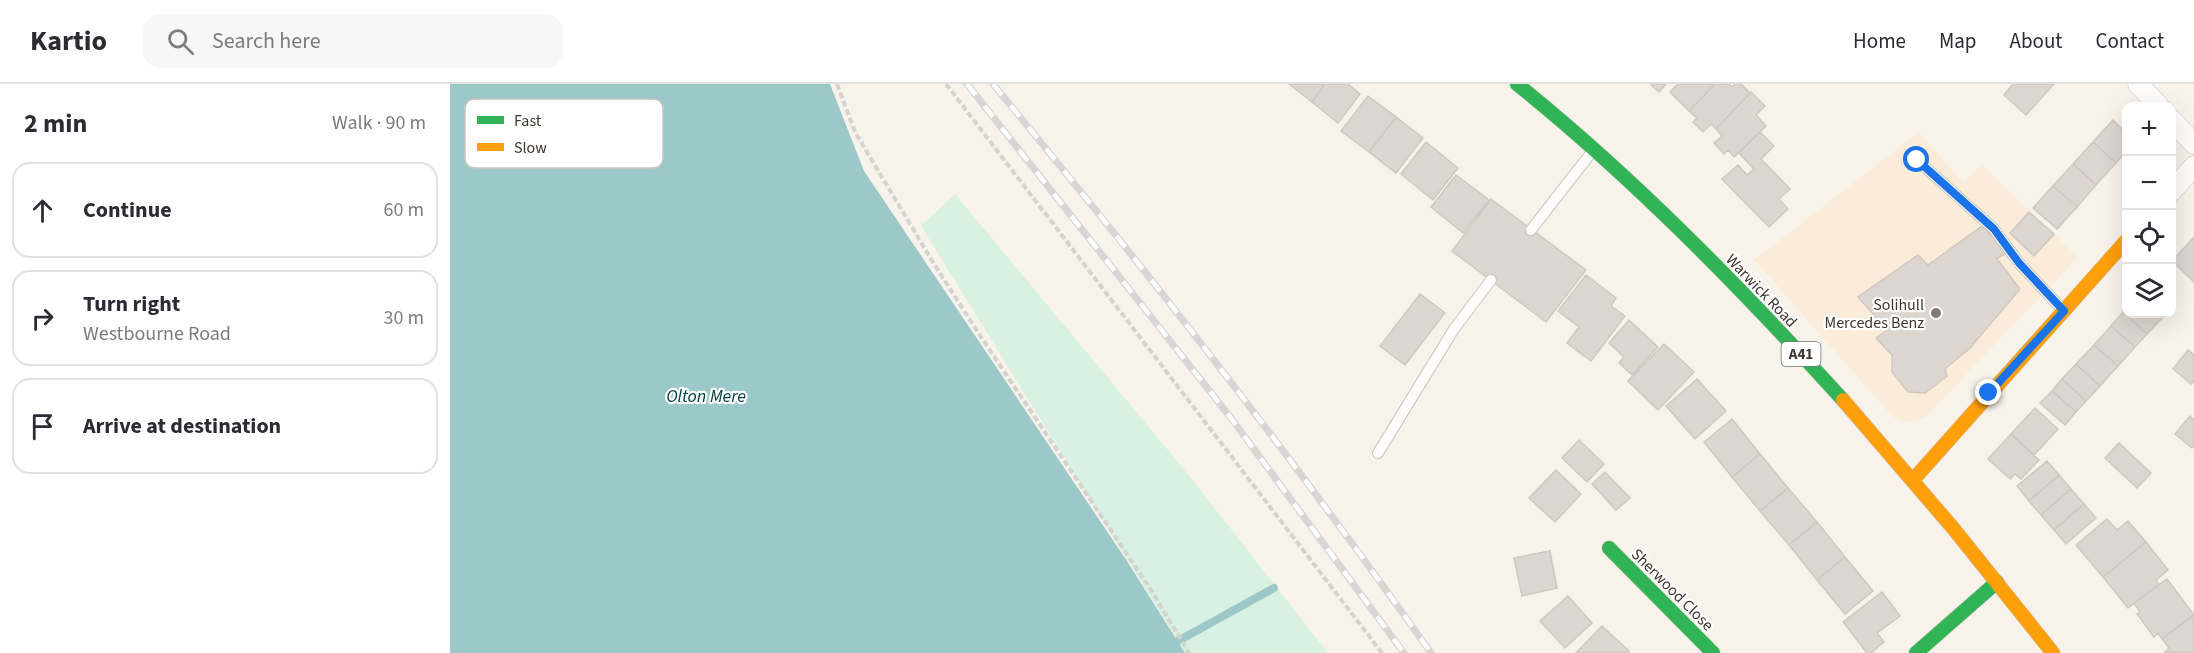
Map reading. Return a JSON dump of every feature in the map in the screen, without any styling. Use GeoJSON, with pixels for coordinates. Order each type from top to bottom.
{"type":"FeatureCollection","features":[{"type":"Feature","properties":{"kind":"main road","name":"Warwick Road"},"geometry":{"type":"LineString","coordinates":[[1517,84],[1548,109],[1700,250],[1808,361],[1913,480],[2053,653]]}},
{"type":"Feature","properties":{"kind":"main road"},"geometry":{"type":"LineString","coordinates":[[1913,480],[2122,247]]}},
{"type":"Feature","properties":{"kind":"main road","name":"Sherwood Close"},"geometry":{"type":"LineString","coordinates":[[1609,548],[1713,653]]}},
{"type":"Feature","properties":{"kind":"main road"},"geometry":{"type":"LineString","coordinates":[[1916,653],[1997,582]]}},
{"type":"Feature","properties":{"kind":"street"},"geometry":{"type":"LineString","coordinates":[[2138,84],[2155,102]]}},
{"type":"Feature","properties":{"kind":"street"},"geometry":{"type":"LineString","coordinates":[[2176,124],[2194,144]]}},
{"type":"Feature","properties":{"kind":"street"},"geometry":{"type":"LineString","coordinates":[[2176,186],[2194,166]]}},
{"type":"Feature","properties":{"kind":"lane"},"geometry":{"type":"LineString","coordinates":[[1531,230],[1593,150]]}},
{"type":"Feature","properties":{"kind":"lane"},"geometry":{"type":"LineString","coordinates":[[1917,160],[1994,229],[2019,263],[2064,311]]}},
{"type":"Feature","properties":{"kind":"lane"},"geometry":{"type":"LineString","coordinates":[[1378,453],[1455,329],[1491,280]]}},
{"type":"Feature","properties":{"kind":"path"},"geometry":{"type":"LineString","coordinates":[[837,84],[855,132],[934,264],[1151,590],[1189,653]]}},
{"type":"Feature","properties":{"kind":"path"},"geometry":{"type":"LineString","coordinates":[[946,84],[1382,653]]}},
{"type":"Feature","properties":{"kind":"shaded area"},"geometry":{"type":"Polygon","coordinates":[[[1919,132],[1963,183],[1982,165],[2078,257],[1926,417],[1907,422],[1893,417],[1754,260],[1919,132]]]}},
{"type":"Feature","properties":{"kind":"green space"},"geometry":{"type":"Polygon","coordinates":[[[955,194],[1187,473],[1328,653],[1185,653],[921,226],[955,194]]]}},
{"type":"Feature","properties":{"kind":"water","name":"Olton Mere"},"geometry":{"type":"Polygon","coordinates":[[[450,84],[830,84],[864,171],[1125,558],[1185,653],[450,653],[450,84]]]}},
{"type":"Feature","properties":{"kind":"building"},"geometry":{"type":"Polygon","coordinates":[[[1289,84],[1325,84],[1312,102],[1289,84]]]}},
{"type":"Feature","properties":{"kind":"building"},"geometry":{"type":"Polygon","coordinates":[[[1325,84],[1348,84],[1360,94],[1338,123],[1312,102],[1325,84]]]}},
{"type":"Feature","properties":{"kind":"building"},"geometry":{"type":"Polygon","coordinates":[[[1652,84],[1666,84],[1659,92],[1652,84]]]}},
{"type":"Feature","properties":{"kind":"building"},"geometry":{"type":"Polygon","coordinates":[[[1678,84],[1715,84],[1689,111],[1670,92],[1678,84]]]}},
{"type":"Feature","properties":{"kind":"building"},"geometry":{"type":"Polygon","coordinates":[[[1715,84],[1729,84],[1732,87],[1735,84],[1741,84],[1750,93],[1716,129],[1711,124],[1703,132],[1693,122],[1697,118],[1689,111],[1715,84]]]}},
{"type":"Feature","properties":{"kind":"building"},"geometry":{"type":"Polygon","coordinates":[[[2013,84],[2054,84],[2026,115],[2004,95],[2013,84]]]}},
{"type":"Feature","properties":{"kind":"building"},"geometry":{"type":"Polygon","coordinates":[[[1751,92],[1765,106],[1756,115],[1766,126],[1734,157],[1728,150],[1724,154],[1714,143],[1722,136],[1716,129],[1751,92]]]}},
{"type":"Feature","properties":{"kind":"building"},"geometry":{"type":"Polygon","coordinates":[[[1368,96],[1396,117],[1369,152],[1341,131],[1368,96]]]}},
{"type":"Feature","properties":{"kind":"building"},"geometry":{"type":"Polygon","coordinates":[[[1396,117],[1423,138],[1396,173],[1369,152],[1396,117]]]}},
{"type":"Feature","properties":{"kind":"building"},"geometry":{"type":"Polygon","coordinates":[[[2113,120],[2122,129],[2122,156],[2116,163],[2093,142],[2113,120]]]}},
{"type":"Feature","properties":{"kind":"building"},"geometry":{"type":"Polygon","coordinates":[[[1760,132],[1774,146],[1761,159],[1790,189],[1779,199],[1788,209],[1769,227],[1722,179],[1738,165],[1747,175],[1754,169],[1739,153],[1760,132]]]}},
{"type":"Feature","properties":{"kind":"building"},"geometry":{"type":"Polygon","coordinates":[[[1426,142],[1458,168],[1433,200],[1401,174],[1426,142]]]}},
{"type":"Feature","properties":{"kind":"building"},"geometry":{"type":"Polygon","coordinates":[[[2093,142],[2116,163],[2096,185],[2073,164],[2093,142]]]}},
{"type":"Feature","properties":{"kind":"building"},"geometry":{"type":"Polygon","coordinates":[[[2073,164],[2096,185],[2077,207],[2053,186],[2073,164]]]}},
{"type":"Feature","properties":{"kind":"building"},"geometry":{"type":"Polygon","coordinates":[[[1456,175],[1489,200],[1463,233],[1431,207],[1456,175]]]}},
{"type":"Feature","properties":{"kind":"building"},"geometry":{"type":"Polygon","coordinates":[[[2053,186],[2077,207],[2057,229],[2033,208],[2053,186]]]}},
{"type":"Feature","properties":{"kind":"building"},"geometry":{"type":"Polygon","coordinates":[[[1491,199],[1586,270],[1546,322],[1452,251],[1491,199]]]}},
{"type":"Feature","properties":{"kind":"building"},"geometry":{"type":"Polygon","coordinates":[[[2029,212],[2054,234],[2034,256],[2010,233],[2029,212]]]}},
{"type":"Feature","properties":{"kind":"building","name":"Solihull Mercedes Benz"},"geometry":{"type":"Polygon","coordinates":[[[1982,226],[2007,252],[1997,259],[2020,289],[1970,348],[1945,369],[1947,376],[1925,393],[1908,392],[1892,372],[1892,355],[1876,338],[1887,330],[1858,297],[1918,255],[1928,265],[1982,226]]]}},
{"type":"Feature","properties":{"kind":"building"},"geometry":{"type":"Polygon","coordinates":[[[2194,237],[2194,282],[2176,265],[2176,257],[2194,237]]]}},
{"type":"Feature","properties":{"kind":"building"},"geometry":{"type":"Polygon","coordinates":[[[1586,275],[1616,298],[1611,306],[1625,316],[1591,361],[1567,343],[1579,327],[1558,311],[1586,275]]]}},
{"type":"Feature","properties":{"kind":"building"},"geometry":{"type":"Polygon","coordinates":[[[1420,294],[1445,313],[1405,365],[1380,346],[1420,294]]]}},
{"type":"Feature","properties":{"kind":"building"},"geometry":{"type":"Polygon","coordinates":[[[2122,313],[2122,318],[2130,318],[2147,334],[2135,347],[2111,326],[2122,313]]]}},
{"type":"Feature","properties":{"kind":"building"},"geometry":{"type":"Polygon","coordinates":[[[2130,318],[2162,318],[2147,334],[2130,318]]]}},
{"type":"Feature","properties":{"kind":"building"},"geometry":{"type":"Polygon","coordinates":[[[1629,320],[1658,347],[1632,375],[1619,363],[1624,357],[1609,343],[1629,320]]]}},
{"type":"Feature","properties":{"kind":"building"},"geometry":{"type":"Polygon","coordinates":[[[2111,326],[2135,347],[2118,366],[2094,345],[2111,326]]]}},
{"type":"Feature","properties":{"kind":"building"},"geometry":{"type":"Polygon","coordinates":[[[1664,344],[1694,372],[1658,410],[1628,381],[1664,344]]]}},
{"type":"Feature","properties":{"kind":"building"},"geometry":{"type":"Polygon","coordinates":[[[2094,345],[2118,366],[2100,386],[2076,364],[2094,345]]]}},
{"type":"Feature","properties":{"kind":"building"},"geometry":{"type":"Polygon","coordinates":[[[2188,350],[2194,355],[2194,381],[2191,384],[2173,369],[2188,350]]]}},
{"type":"Feature","properties":{"kind":"building"},"geometry":{"type":"Polygon","coordinates":[[[2076,364],[2100,386],[2086,401],[2062,379],[2076,364]]]}},
{"type":"Feature","properties":{"kind":"building"},"geometry":{"type":"Polygon","coordinates":[[[1697,379],[1726,411],[1695,439],[1666,406],[1697,379]]]}},
{"type":"Feature","properties":{"kind":"building"},"geometry":{"type":"Polygon","coordinates":[[[2062,379],[2086,401],[2076,412],[2052,391],[2062,379]]]}},
{"type":"Feature","properties":{"kind":"building"},"geometry":{"type":"Polygon","coordinates":[[[2052,391],[2076,412],[2065,425],[2040,403],[2052,391]]]}},
{"type":"Feature","properties":{"kind":"building"},"geometry":{"type":"Polygon","coordinates":[[[2035,408],[2058,429],[2034,455],[2011,434],[2035,408]]]}},
{"type":"Feature","properties":{"kind":"building"},"geometry":{"type":"Polygon","coordinates":[[[2190,416],[2194,420],[2192,448],[2175,434],[2190,416]]]}},
{"type":"Feature","properties":{"kind":"building"},"geometry":{"type":"Polygon","coordinates":[[[1732,419],[1760,454],[1732,477],[1704,442],[1732,419]]]}},
{"type":"Feature","properties":{"kind":"building"},"geometry":{"type":"Polygon","coordinates":[[[2011,434],[2039,460],[2021,479],[2015,474],[2010,479],[1988,459],[2011,434]]]}},
{"type":"Feature","properties":{"kind":"building"},"geometry":{"type":"Polygon","coordinates":[[[1579,440],[1604,464],[1587,482],[1562,458],[1579,440]]]}},
{"type":"Feature","properties":{"kind":"building"},"geometry":{"type":"Polygon","coordinates":[[[2119,443],[2151,473],[2137,488],[2105,458],[2119,443]]]}},
{"type":"Feature","properties":{"kind":"building"},"geometry":{"type":"Polygon","coordinates":[[[1760,454],[1788,488],[1760,511],[1732,477],[1760,454]]]}},
{"type":"Feature","properties":{"kind":"building"},"geometry":{"type":"Polygon","coordinates":[[[2047,461],[2059,475],[2029,501],[2017,486],[2047,461]]]}},
{"type":"Feature","properties":{"kind":"building"},"geometry":{"type":"Polygon","coordinates":[[[1556,470],[1581,494],[1555,522],[1529,498],[1556,470]]]}},
{"type":"Feature","properties":{"kind":"building"},"geometry":{"type":"Polygon","coordinates":[[[1605,472],[1630,498],[1616,510],[1592,484],[1605,472]]]}},
{"type":"Feature","properties":{"kind":"building"},"geometry":{"type":"Polygon","coordinates":[[[2059,475],[2071,489],[2041,515],[2029,501],[2059,475]]]}},
{"type":"Feature","properties":{"kind":"building"},"geometry":{"type":"Polygon","coordinates":[[[1788,488],[1817,522],[1789,545],[1760,511],[1788,488]]]}},
{"type":"Feature","properties":{"kind":"building"},"geometry":{"type":"Polygon","coordinates":[[[2071,489],[2084,504],[2054,530],[2041,515],[2071,489]]]}},
{"type":"Feature","properties":{"kind":"building"},"geometry":{"type":"Polygon","coordinates":[[[2084,504],[2096,518],[2066,544],[2054,530],[2084,504]]]}},
{"type":"Feature","properties":{"kind":"building"},"geometry":{"type":"Polygon","coordinates":[[[2107,519],[2117,530],[2128,521],[2146,542],[2103,577],[2076,545],[2107,519]]]}},
{"type":"Feature","properties":{"kind":"building"},"geometry":{"type":"Polygon","coordinates":[[[1817,522],[1845,557],[1817,580],[1789,545],[1817,522]]]}},
{"type":"Feature","properties":{"kind":"building"},"geometry":{"type":"Polygon","coordinates":[[[2146,542],[2168,570],[2156,580],[2159,584],[2128,608],[2103,577],[2146,542]]]}},
{"type":"Feature","properties":{"kind":"building"},"geometry":{"type":"Polygon","coordinates":[[[1550,551],[1557,588],[1522,596],[1514,558],[1550,551]]]}},
{"type":"Feature","properties":{"kind":"building"},"geometry":{"type":"Polygon","coordinates":[[[1845,557],[1873,591],[1845,614],[1817,580],[1845,557]]]}},
{"type":"Feature","properties":{"kind":"building"},"geometry":{"type":"Polygon","coordinates":[[[2167,579],[2194,615],[2162,639],[2158,633],[2154,637],[2137,614],[2140,612],[2134,603],[2167,579]]]}},
{"type":"Feature","properties":{"kind":"building"},"geometry":{"type":"Polygon","coordinates":[[[1882,592],[1900,616],[1877,633],[1884,642],[1871,653],[1867,653],[1843,622],[1882,592]]]}},
{"type":"Feature","properties":{"kind":"building"},"geometry":{"type":"Polygon","coordinates":[[[1568,596],[1592,623],[1565,648],[1540,621],[1568,596]]]}},
{"type":"Feature","properties":{"kind":"building"},"geometry":{"type":"Polygon","coordinates":[[[2194,615],[2194,653],[2164,653],[2169,648],[2162,639],[2194,615]]]}},
{"type":"Feature","properties":{"kind":"building"},"geometry":{"type":"Polygon","coordinates":[[[1602,626],[1629,651],[1627,653],[1576,653],[1602,626]]]}},
{"type":"Feature","properties":{"kind":"waterway"},"geometry":{"type":"LineString","coordinates":[[1178,641],[1274,588]]}},
{"type":"Feature","properties":{"kind":"railway"},"geometry":{"type":"LineString","coordinates":[[967,84],[1231,418],[1404,653]]}},
{"type":"Feature","properties":{"kind":"railway"},"geometry":{"type":"LineString","coordinates":[[993,84],[1217,364],[1326,508],[1431,653]]}},
{"type":"Feature","properties":{"kind":"traffic: fast"},"geometry":{"type":"LineString","coordinates":[[1517,84],[1561,120],[1645,196],[1766,317],[1843,400]]}},
{"type":"Feature","properties":{"kind":"traffic: fast"},"geometry":{"type":"LineString","coordinates":[[1609,548],[1713,653]]}},
{"type":"Feature","properties":{"kind":"traffic: fast"},"geometry":{"type":"LineString","coordinates":[[1916,653],[1997,582]]}},
{"type":"Feature","properties":{"kind":"traffic: slow"},"geometry":{"type":"LineString","coordinates":[[1913,480],[2122,245]]}},
{"type":"Feature","properties":{"kind":"traffic: slow"},"geometry":{"type":"LineString","coordinates":[[1843,400],[1953,528],[2053,653]]}},
{"type":"Feature","properties":{"kind":"place","name":"Solihull Mercedes Benz"},"geometry":{"type":"Point","coordinates":[1936,313]}},
{"type":"Feature","properties":{"kind":"route"},"geometry":{"type":"LineString","coordinates":[[1917,160],[1994,229],[2019,263],[2064,311],[1989,393]]}}]}
